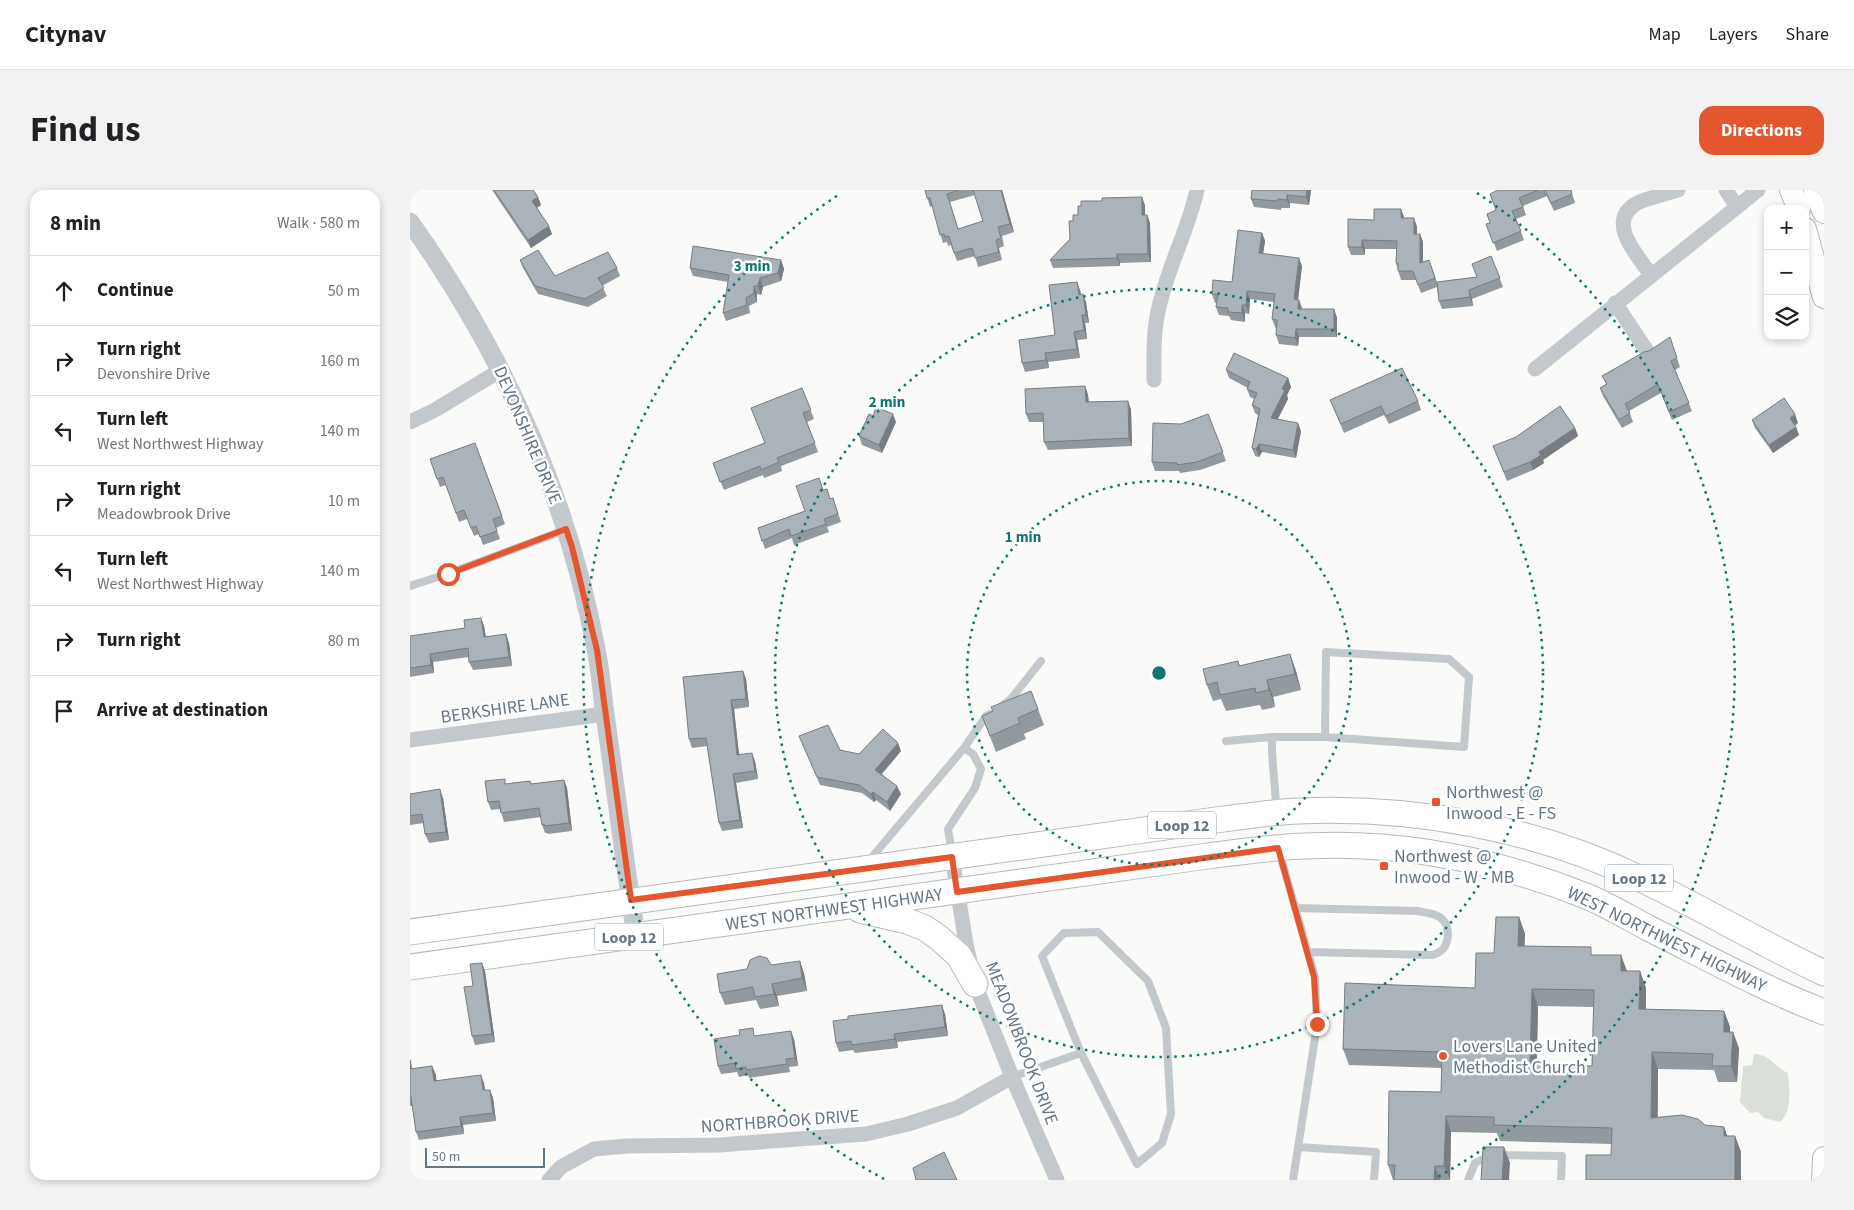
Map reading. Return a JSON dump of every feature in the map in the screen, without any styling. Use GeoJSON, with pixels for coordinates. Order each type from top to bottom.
{"type":"FeatureCollection","features":[{"type":"Feature","properties":{"kind":"main road"},"geometry":{"type":"LineString","coordinates":[[1791,190],[1797,205]]}},
{"type":"Feature","properties":{"kind":"main road"},"geometry":{"type":"LineString","coordinates":[[1816,190],[1824,212]]}},
{"type":"Feature","properties":{"kind":"main road"},"geometry":{"type":"LineString","coordinates":[[1809,243],[1824,297]]}},
{"type":"Feature","properties":{"kind":"main road","name":"WEST NORTHWEST HIGHWAY"},"geometry":{"type":"LineString","coordinates":[[410,932],[1276,812],[1328,810],[1421,816],[1489,826],[1542,841],[1642,879],[1824,973]]}},
{"type":"Feature","properties":{"kind":"main road"},"geometry":{"type":"LineString","coordinates":[[1276,812],[1278,848]]}},
{"type":"Feature","properties":{"kind":"main road","name":"WEST NORTHWEST HIGHWAY"},"geometry":{"type":"LineString","coordinates":[[410,967],[1278,848],[1338,845],[1394,849],[1472,860],[1508,869],[1588,896],[1755,982],[1824,1012]]}},
{"type":"Feature","properties":{"kind":"main road"},"geometry":{"type":"LineString","coordinates":[[848,907],[906,921],[925,928],[959,956],[975,984]]}},
{"type":"Feature","properties":{"kind":"main road"},"geometry":{"type":"LineString","coordinates":[[1824,1158],[1824,1180]]}},
{"type":"Feature","properties":{"kind":"street"},"geometry":{"type":"LineString","coordinates":[[1154,380],[1154,340],[1159,307],[1193,208],[1197,190]]}},
{"type":"Feature","properties":{"kind":"street"},"geometry":{"type":"LineString","coordinates":[[1651,275],[1625,236],[1622,226],[1623,216],[1634,204],[1678,190]]}},
{"type":"Feature","properties":{"kind":"street"},"geometry":{"type":"LineString","coordinates":[[1726,190],[1737,207]]}},
{"type":"Feature","properties":{"kind":"street"},"geometry":{"type":"LineString","coordinates":[[1535,368],[1758,190]]}},
{"type":"Feature","properties":{"kind":"street","name":"DEVONSHIRE DRIVE"},"geometry":{"type":"LineString","coordinates":[[410,222],[440,265],[487,342],[501,370],[525,419],[550,481],[575,556],[597,650],[636,936]]}},
{"type":"Feature","properties":{"kind":"street"},"geometry":{"type":"LineString","coordinates":[[1615,303],[1647,351]]}},
{"type":"Feature","properties":{"kind":"street"},"geometry":{"type":"LineString","coordinates":[[410,422],[501,370]]}},
{"type":"Feature","properties":{"kind":"street","name":"BERKSHIRE LANE"},"geometry":{"type":"LineString","coordinates":[[410,740],[605,714]]}},
{"type":"Feature","properties":{"kind":"street","name":"MEADOWBROOK DRIVE"},"geometry":{"type":"LineString","coordinates":[[952,857],[966,944],[975,984],[1012,1077],[1057,1180]]}},
{"type":"Feature","properties":{"kind":"street","name":"NORTHBROOK DRIVE"},"geometry":{"type":"LineString","coordinates":[[549,1180],[560,1167],[594,1149],[627,1146],[719,1145],[866,1134],[908,1124],[957,1108],[1012,1077]]}},
{"type":"Feature","properties":{"kind":"lane"},"geometry":{"type":"LineString","coordinates":[[410,586],[448,574],[566,529]]}},
{"type":"Feature","properties":{"kind":"lane"},"geometry":{"type":"LineString","coordinates":[[1226,741],[1272,737],[1325,737],[1464,747],[1469,678],[1449,659],[1326,652],[1325,737]]}},
{"type":"Feature","properties":{"kind":"lane"},"geometry":{"type":"LineString","coordinates":[[861,870],[964,748],[986,716],[1011,700],[1041,661]]}},
{"type":"Feature","properties":{"kind":"lane"},"geometry":{"type":"LineString","coordinates":[[1272,737],[1271,761],[1276,779],[1276,812]]}},
{"type":"Feature","properties":{"kind":"lane"},"geometry":{"type":"LineString","coordinates":[[952,857],[948,829],[975,788],[981,769],[973,754],[964,748]]}},
{"type":"Feature","properties":{"kind":"lane"},"geometry":{"type":"LineString","coordinates":[[1278,848],[1314,977],[1317,1024],[1293,1180]]}},
{"type":"Feature","properties":{"kind":"lane"},"geometry":{"type":"LineString","coordinates":[[1295,908],[1417,911],[1432,914],[1443,920],[1448,929],[1447,941],[1442,950],[1432,955],[1308,952]]}},
{"type":"Feature","properties":{"kind":"lane"},"geometry":{"type":"LineString","coordinates":[[1098,932],[1148,981],[1166,1028],[1171,1114],[1162,1144],[1137,1164],[1094,1079],[1081,1053],[1042,956],[1064,933],[1098,932]]}},
{"type":"Feature","properties":{"kind":"lane"},"geometry":{"type":"LineString","coordinates":[[1012,1077],[1081,1053]]}},
{"type":"Feature","properties":{"kind":"lane"},"geometry":{"type":"LineString","coordinates":[[1298,1147],[1376,1152],[1374,1180]]}},
{"type":"Feature","properties":{"kind":"lane"},"geometry":{"type":"LineString","coordinates":[[1468,1180],[1475,1163],[1492,1155],[1562,1156],[1560,1180]]}},
{"type":"Feature","properties":{"kind":"shaded area"},"geometry":{"type":"Polygon","coordinates":[[[1754,1054],[1770,1059],[1779,1068],[1788,1073],[1789,1105],[1787,1112],[1780,1122],[1764,1118],[1758,1112],[1750,1113],[1740,1102],[1743,1066],[1752,1065],[1754,1054]]]}},
{"type":"Feature","properties":{"kind":"building"},"geometry":{"type":"Polygon","coordinates":[[[494,190],[533,190],[538,197],[532,201],[549,226],[528,240],[494,190]]]}},
{"type":"Feature","properties":{"kind":"building"},"geometry":{"type":"Polygon","coordinates":[[[925,190],[959,190],[947,194],[958,229],[983,221],[973,190],[1001,190],[1010,224],[998,227],[1001,238],[996,240],[999,252],[975,258],[972,248],[954,253],[949,236],[940,235],[930,198],[927,198],[925,190]]]}},
{"type":"Feature","properties":{"kind":"building"},"geometry":{"type":"Polygon","coordinates":[[[1252,190],[1307,190],[1306,197],[1287,195],[1287,200],[1278,199],[1278,201],[1251,199],[1252,190]]]}},
{"type":"Feature","properties":{"kind":"building"},"geometry":{"type":"Polygon","coordinates":[[[1498,190],[1538,190],[1519,198],[1523,207],[1512,211],[1521,231],[1493,243],[1486,224],[1490,223],[1487,214],[1496,210],[1490,194],[1498,190]]]}},
{"type":"Feature","properties":{"kind":"building"},"geometry":{"type":"Polygon","coordinates":[[[1545,190],[1571,190],[1572,194],[1551,203],[1545,190]]]}},
{"type":"Feature","properties":{"kind":"building"},"geometry":{"type":"Polygon","coordinates":[[[1142,197],[1142,215],[1147,215],[1148,254],[1117,254],[1117,258],[1050,260],[1070,239],[1069,221],[1073,221],[1073,215],[1078,215],[1078,206],[1081,206],[1081,201],[1102,201],[1102,198],[1142,197]]]}},
{"type":"Feature","properties":{"kind":"building"},"geometry":{"type":"Polygon","coordinates":[[[1374,209],[1401,209],[1401,218],[1414,218],[1414,234],[1420,234],[1420,263],[1429,260],[1435,278],[1418,285],[1413,271],[1398,271],[1398,263],[1396,263],[1397,241],[1362,240],[1362,247],[1348,247],[1348,219],[1374,220],[1374,209]]]}},
{"type":"Feature","properties":{"kind":"building"},"geometry":{"type":"Polygon","coordinates":[[[1238,230],[1262,233],[1259,253],[1299,258],[1294,299],[1299,300],[1298,309],[1334,309],[1334,329],[1296,329],[1295,338],[1276,335],[1277,320],[1272,319],[1275,294],[1247,291],[1246,305],[1242,305],[1242,313],[1228,312],[1228,308],[1216,307],[1218,295],[1212,294],[1213,280],[1232,282],[1238,230]]]}},
{"type":"Feature","properties":{"kind":"building"},"geometry":{"type":"Polygon","coordinates":[[[693,246],[781,260],[778,273],[760,278],[758,286],[754,286],[754,293],[746,298],[747,305],[723,313],[729,275],[690,268],[693,246]]]}},
{"type":"Feature","properties":{"kind":"building"},"geometry":{"type":"Polygon","coordinates":[[[538,250],[555,276],[608,252],[617,268],[598,278],[604,288],[585,299],[535,286],[520,260],[538,250]]]}},
{"type":"Feature","properties":{"kind":"building"},"geometry":{"type":"Polygon","coordinates":[[[1491,256],[1500,278],[1469,290],[1470,297],[1439,301],[1437,282],[1477,277],[1472,264],[1491,256]]]}},
{"type":"Feature","properties":{"kind":"building"},"geometry":{"type":"Polygon","coordinates":[[[1077,282],[1079,295],[1083,294],[1086,315],[1082,315],[1084,330],[1074,332],[1077,349],[1045,353],[1046,360],[1022,363],[1019,340],[1055,335],[1049,285],[1077,282]]]}},
{"type":"Feature","properties":{"kind":"building"},"geometry":{"type":"Polygon","coordinates":[[[1670,337],[1677,358],[1671,361],[1689,403],[1669,412],[1658,384],[1625,404],[1630,413],[1619,420],[1600,388],[1607,384],[1602,376],[1649,351],[1670,337]]]}},
{"type":"Feature","properties":{"kind":"building"},"geometry":{"type":"Polygon","coordinates":[[[1234,353],[1288,378],[1282,389],[1285,390],[1271,418],[1298,423],[1293,450],[1259,444],[1256,449],[1252,448],[1260,409],[1252,405],[1257,393],[1247,389],[1250,382],[1226,370],[1234,353]]]}},
{"type":"Feature","properties":{"kind":"building"},"geometry":{"type":"Polygon","coordinates":[[[1402,368],[1418,401],[1386,416],[1381,406],[1341,424],[1330,400],[1402,368]]]}},
{"type":"Feature","properties":{"kind":"building"},"geometry":{"type":"Polygon","coordinates":[[[1085,386],[1086,402],[1128,401],[1129,438],[1044,442],[1043,413],[1026,414],[1025,389],[1085,386]]]}},
{"type":"Feature","properties":{"kind":"building"},"geometry":{"type":"Polygon","coordinates":[[[802,388],[811,410],[803,413],[815,443],[777,458],[779,462],[761,470],[760,466],[720,482],[713,463],[765,443],[751,408],[802,388]]]}},
{"type":"Feature","properties":{"kind":"building"},"geometry":{"type":"Polygon","coordinates":[[[1784,398],[1795,414],[1790,418],[1796,427],[1769,445],[1752,420],[1784,398]]]}},
{"type":"Feature","properties":{"kind":"building"},"geometry":{"type":"Polygon","coordinates":[[[1560,406],[1575,428],[1539,452],[1541,455],[1530,462],[1504,472],[1493,446],[1516,437],[1560,406]]]}},
{"type":"Feature","properties":{"kind":"building"},"geometry":{"type":"Polygon","coordinates":[[[876,407],[893,414],[879,445],[859,436],[869,414],[873,416],[876,407]]]}},
{"type":"Feature","properties":{"kind":"building"},"geometry":{"type":"Polygon","coordinates":[[[1208,414],[1223,452],[1197,462],[1177,465],[1177,463],[1152,462],[1153,423],[1181,424],[1208,414]]]}},
{"type":"Feature","properties":{"kind":"building"},"geometry":{"type":"Polygon","coordinates":[[[475,443],[502,516],[493,519],[497,531],[480,537],[476,526],[471,528],[464,510],[456,513],[443,477],[437,479],[430,459],[475,443]]]}},
{"type":"Feature","properties":{"kind":"building"},"geometry":{"type":"Polygon","coordinates":[[[819,478],[823,490],[827,489],[830,499],[833,498],[838,514],[824,519],[826,524],[791,536],[789,529],[762,541],[758,528],[805,511],[796,486],[819,478]]]}},
{"type":"Feature","properties":{"kind":"building"},"geometry":{"type":"Polygon","coordinates":[[[481,618],[484,637],[506,634],[509,657],[469,662],[468,648],[430,654],[431,665],[410,668],[410,636],[465,628],[464,620],[481,618]]]}},
{"type":"Feature","properties":{"kind":"building"},"geometry":{"type":"Polygon","coordinates":[[[1290,654],[1295,674],[1267,680],[1269,690],[1256,693],[1255,688],[1220,695],[1217,682],[1207,685],[1203,669],[1238,661],[1239,666],[1290,654]]]}},
{"type":"Feature","properties":{"kind":"building"},"geometry":{"type":"Polygon","coordinates":[[[743,671],[746,699],[731,700],[737,755],[752,753],[755,771],[733,774],[740,820],[719,823],[706,738],[689,739],[683,677],[743,671]]]}},
{"type":"Feature","properties":{"kind":"building"},"geometry":{"type":"Polygon","coordinates":[[[1031,691],[1038,709],[1018,718],[1020,723],[990,736],[982,716],[993,711],[991,707],[1031,691]]]}},
{"type":"Feature","properties":{"kind":"building"},"geometry":{"type":"Polygon","coordinates":[[[828,725],[840,750],[859,754],[883,729],[898,743],[875,770],[897,786],[887,802],[859,785],[817,777],[799,736],[828,725]]]}},
{"type":"Feature","properties":{"kind":"building"},"geometry":{"type":"Polygon","coordinates":[[[505,779],[505,784],[530,781],[531,784],[564,780],[569,823],[542,825],[539,808],[501,813],[499,801],[488,802],[485,781],[505,779]]]}},
{"type":"Feature","properties":{"kind":"building"},"geometry":{"type":"Polygon","coordinates":[[[440,789],[446,832],[425,834],[422,814],[410,816],[410,794],[440,789]]]}},
{"type":"Feature","properties":{"kind":"building","name":"Lovers Lane United Methodist Church"},"geometry":{"type":"Polygon","coordinates":[[[1496,917],[1519,917],[1518,946],[1591,947],[1591,955],[1621,955],[1621,971],[1640,971],[1639,1009],[1724,1011],[1724,1032],[1733,1032],[1731,1066],[1712,1066],[1713,1054],[1652,1052],[1651,1118],[1682,1115],[1698,1119],[1705,1125],[1724,1127],[1724,1136],[1735,1136],[1735,1180],[1586,1180],[1586,1155],[1611,1155],[1612,1128],[1494,1125],[1494,1117],[1446,1116],[1444,1166],[1435,1166],[1434,1180],[1394,1180],[1395,1165],[1388,1165],[1389,1091],[1441,1092],[1442,1052],[1343,1049],[1345,983],[1475,988],[1476,953],[1494,953],[1496,917]],[[1532,989],[1530,1064],[1592,1066],[1594,990],[1532,989]]]}},
{"type":"Feature","properties":{"kind":"building"},"geometry":{"type":"Polygon","coordinates":[[[759,956],[767,958],[771,965],[800,961],[802,978],[772,984],[774,994],[755,997],[753,987],[720,993],[717,974],[747,969],[750,960],[759,956]]]}},
{"type":"Feature","properties":{"kind":"building"},"geometry":{"type":"Polygon","coordinates":[[[482,963],[492,1034],[472,1036],[464,987],[473,986],[470,964],[482,963]]]}},
{"type":"Feature","properties":{"kind":"building"},"geometry":{"type":"Polygon","coordinates":[[[942,1005],[945,1027],[894,1034],[895,1039],[852,1045],[851,1041],[836,1043],[833,1021],[848,1019],[848,1016],[942,1005]]]}},
{"type":"Feature","properties":{"kind":"building"},"geometry":{"type":"Polygon","coordinates":[[[753,1028],[754,1036],[791,1031],[795,1058],[786,1059],[787,1064],[746,1070],[746,1067],[736,1069],[735,1063],[718,1066],[714,1039],[740,1035],[739,1030],[753,1028]]]}},
{"type":"Feature","properties":{"kind":"building"},"geometry":{"type":"Polygon","coordinates":[[[432,1066],[434,1081],[481,1075],[483,1090],[490,1090],[493,1113],[460,1117],[461,1126],[416,1132],[410,1097],[410,1069],[432,1066]]]}},
{"type":"Feature","properties":{"kind":"building"},"geometry":{"type":"Polygon","coordinates":[[[1483,1147],[1504,1147],[1502,1180],[1481,1180],[1483,1147]]]}},
{"type":"Feature","properties":{"kind":"building"},"geometry":{"type":"Polygon","coordinates":[[[944,1152],[957,1180],[916,1180],[913,1168],[944,1152]]]}},
{"type":"Feature","properties":{"kind":"place","name":"Northwest @ Inwood - E - FS"},"geometry":{"type":"Point","coordinates":[1436,802]}},
{"type":"Feature","properties":{"kind":"place","name":"Northwest @ Inwood - W - MB"},"geometry":{"type":"Point","coordinates":[1384,866]}},
{"type":"Feature","properties":{"kind":"place","name":"Lovers Lane United Methodist Church"},"geometry":{"type":"Point","coordinates":[1443,1056]}},
{"type":"Feature","properties":{"kind":"route"},"geometry":{"type":"LineString","coordinates":[[448,574],[566,529],[597,650],[631,900],[952,857],[957,892],[1208,856],[1278,848],[1314,977],[1317,1024]]}}]}
